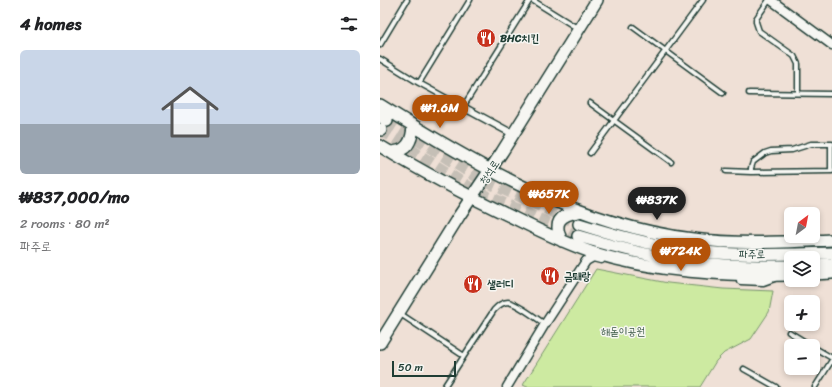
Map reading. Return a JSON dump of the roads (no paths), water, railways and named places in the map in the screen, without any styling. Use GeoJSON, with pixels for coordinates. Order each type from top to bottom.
{"type":"FeatureCollection","features":[{"type":"Feature","properties":{"kind":"main road","name":"청석로"},"geometry":{"type":"LineString","coordinates":[[380,343],[597,0]]}},
{"type":"Feature","properties":{"kind":"main road"},"geometry":{"type":"LineString","coordinates":[[380,106],[489,171],[578,212],[609,222],[692,239],[740,243],[832,240]]}},
{"type":"Feature","properties":{"kind":"main road"},"geometry":{"type":"LineString","coordinates":[[385,149],[397,152],[404,149],[410,143],[413,135],[413,126]]}},
{"type":"Feature","properties":{"kind":"main road"},"geometry":{"type":"LineString","coordinates":[[385,149],[472,198],[562,241],[591,252],[640,264],[697,272],[759,276],[784,275]]}},
{"type":"Feature","properties":{"kind":"main road"},"geometry":{"type":"LineString","coordinates":[[562,241],[558,232],[559,221],[566,213],[578,212]]}},
{"type":"Feature","properties":{"kind":"main road","name":"파주로"},"geometry":{"type":"LineString","coordinates":[[579,224],[616,236],[703,252],[733,254],[832,253]]}},
{"type":"Feature","properties":{"kind":"main road","name":"파주로"},"geometry":{"type":"LineString","coordinates":[[578,236],[649,255],[701,263],[732,266],[784,266]]}},
{"type":"Feature","properties":{"kind":"main road"},"geometry":{"type":"LineString","coordinates":[[820,265],[832,264]]}},
{"type":"Feature","properties":{"kind":"main road"},"geometry":{"type":"LineString","coordinates":[[820,274],[832,273]]}},
{"type":"Feature","properties":{"kind":"street"},"geometry":{"type":"LineString","coordinates":[[770,0],[832,45]]}},
{"type":"Feature","properties":{"kind":"street"},"geometry":{"type":"LineString","coordinates":[[463,108],[513,134]]}},
{"type":"Feature","properties":{"kind":"street"},"geometry":{"type":"LineString","coordinates":[[507,387],[545,324],[586,261],[590,258],[593,257],[641,270],[683,275],[763,281],[778,275]]}},
{"type":"Feature","properties":{"kind":"lane"},"geometry":{"type":"LineString","coordinates":[[380,45],[407,0]]}},
{"type":"Feature","properties":{"kind":"lane"},"geometry":{"type":"LineString","coordinates":[[419,83],[470,0]]}},
{"type":"Feature","properties":{"kind":"lane"},"geometry":{"type":"LineString","coordinates":[[380,59],[463,108],[531,0],[579,29]]}},
{"type":"Feature","properties":{"kind":"lane"},"geometry":{"type":"LineString","coordinates":[[590,152],[702,0]]}},
{"type":"Feature","properties":{"kind":"lane"},"geometry":{"type":"LineString","coordinates":[[770,0],[756,19],[757,27],[759,31],[794,56],[797,60],[798,93]]}},
{"type":"Feature","properties":{"kind":"lane"},"geometry":{"type":"LineString","coordinates":[[633,28],[723,93]]}},
{"type":"Feature","properties":{"kind":"lane"},"geometry":{"type":"LineString","coordinates":[[750,93],[832,94]]}},
{"type":"Feature","properties":{"kind":"lane"},"geometry":{"type":"LineString","coordinates":[[590,103],[671,162]]}},
{"type":"Feature","properties":{"kind":"lane"},"geometry":{"type":"LineString","coordinates":[[726,171],[751,172],[831,171],[831,144],[811,144],[792,150],[771,151],[765,153],[753,162],[751,172]]}},
{"type":"Feature","properties":{"kind":"lane"},"geometry":{"type":"LineString","coordinates":[[444,387],[498,305],[508,302],[545,324]]}},
{"type":"Feature","properties":{"kind":"lane"},"geometry":{"type":"LineString","coordinates":[[398,313],[464,356]]}},
{"type":"Feature","properties":{"kind":"lane"},"geometry":{"type":"LineString","coordinates":[[789,332],[800,339]]}},
{"type":"Feature","properties":{"kind":"lane"},"geometry":{"type":"LineString","coordinates":[[815,387],[832,359],[820,351]]}},
{"type":"Feature","properties":{"kind":"lane"},"geometry":{"type":"LineString","coordinates":[[744,369],[776,387]]}},
{"type":"Feature","properties":{"kind":"tunnel"},"geometry":{"type":"LineString","coordinates":[[387,121],[480,179],[579,224]]}},
{"type":"Feature","properties":{"kind":"tunnel"},"geometry":{"type":"LineString","coordinates":[[381,130],[474,190],[578,236]]}},
{"type":"Feature","properties":{"kind":"place","name":"BHC치킨"},"geometry":{"type":"Point","coordinates":[486,38]}},
{"type":"Feature","properties":{"kind":"place","name":"금퇘랑"},"geometry":{"type":"Point","coordinates":[550,276]}},
{"type":"Feature","properties":{"kind":"place","name":"샐러디"},"geometry":{"type":"Point","coordinates":[473,284]}},
{"type":"Feature","properties":{"kind":"park label","name":"해돋이공원"},"geometry":{"type":"Point","coordinates":[623,331]}}]}
